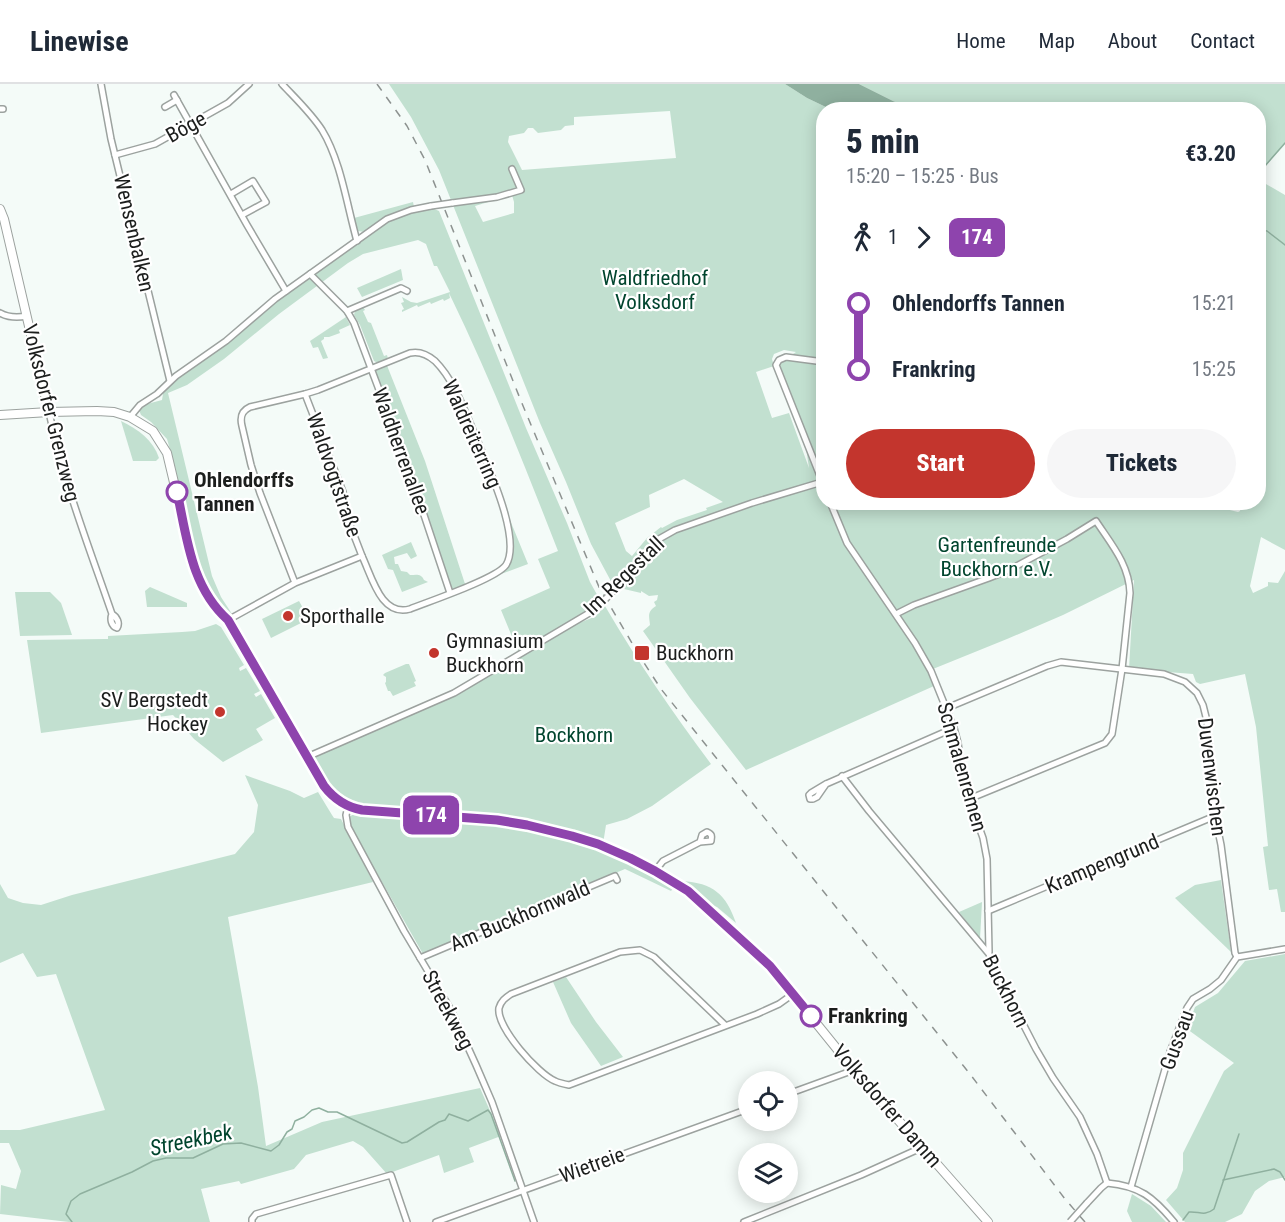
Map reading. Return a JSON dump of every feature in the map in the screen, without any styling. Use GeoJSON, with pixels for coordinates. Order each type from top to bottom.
{"type":"FeatureCollection","features":[{"type":"Feature","properties":{"kind":"main road","name":"Volksdorfer Grenzweg"},"geometry":{"type":"LineString","coordinates":[[0,209],[49,412]]}},
{"type":"Feature","properties":{"kind":"main road"},"geometry":{"type":"LineString","coordinates":[[0,416],[49,412],[114,412],[130,417],[153,432],[166,453],[196,575],[201,586],[217,610],[228,620],[330,794],[348,807]]}},
{"type":"Feature","properties":{"kind":"main road","name":"Volksdorfer Damm"},"geometry":{"type":"LineString","coordinates":[[348,807],[367,811],[497,820],[538,827],[598,844],[655,871],[688,891],[770,966],[854,1070],[988,1222]]}},
{"type":"Feature","properties":{"kind":"street","name":"Wensenbalken"},"geometry":{"type":"LineString","coordinates":[[102,84],[115,155],[170,381]]}},
{"type":"Feature","properties":{"kind":"street","name":"Böge"},"geometry":{"type":"LineString","coordinates":[[115,155],[148,147],[228,103],[249,84]]}},
{"type":"Feature","properties":{"kind":"street"},"geometry":{"type":"LineString","coordinates":[[282,84],[313,119],[328,142],[338,168],[357,241]]}},
{"type":"Feature","properties":{"kind":"street"},"geometry":{"type":"LineString","coordinates":[[165,107],[176,97],[286,291]]}},
{"type":"Feature","properties":{"kind":"street"},"geometry":{"type":"LineString","coordinates":[[130,417],[140,405],[286,291],[387,219],[411,210],[497,197],[521,190],[512,169]]}},
{"type":"Feature","properties":{"kind":"street"},"geometry":{"type":"LineString","coordinates":[[231,194],[253,181],[266,202],[242,215]]}},
{"type":"Feature","properties":{"kind":"street","name":"Waldherrenallee"},"geometry":{"type":"LineString","coordinates":[[310,274],[347,311],[354,323],[411,474],[450,593]]}},
{"type":"Feature","properties":{"kind":"street"},"geometry":{"type":"LineString","coordinates":[[347,311],[401,288],[407,291]]}},
{"type":"Feature","properties":{"kind":"street"},"geometry":{"type":"LineString","coordinates":[[0,313],[8,316],[27,316]]}},
{"type":"Feature","properties":{"kind":"street","name":"Waldreiterring"},"geometry":{"type":"LineString","coordinates":[[295,583],[249,459],[241,418],[243,413],[250,408],[305,394],[410,353],[424,354],[433,359],[442,369],[461,402],[501,501],[510,550],[506,565],[498,573],[406,610],[393,609],[387,605],[362,556]]}},
{"type":"Feature","properties":{"kind":"street"},"geometry":{"type":"LineString","coordinates":[[816,361],[786,357],[779,360],[776,365],[816,466]]}},
{"type":"Feature","properties":{"kind":"street","name":"Waldvogtstraße"},"geometry":{"type":"LineString","coordinates":[[305,394],[343,492],[345,512],[362,556]]}},
{"type":"Feature","properties":{"kind":"street","name":"Volksdorfer Grenzweg"},"geometry":{"type":"LineString","coordinates":[[49,412],[68,485],[112,614]]}},
{"type":"Feature","properties":{"kind":"street","name":"Im Regestall"},"geometry":{"type":"LineString","coordinates":[[308,757],[447,696],[596,609],[659,540],[675,530],[752,503],[816,486]]}},
{"type":"Feature","properties":{"kind":"street","name":"Schmalenremen"},"geometry":{"type":"LineString","coordinates":[[834,510],[847,543],[897,614],[931,671],[954,728],[963,780],[983,838],[987,859],[989,954]]}},
{"type":"Feature","properties":{"kind":"street"},"geometry":{"type":"LineString","coordinates":[[897,614],[914,605],[1010,570],[1096,521],[1125,566],[1130,580],[1130,593],[1112,734],[1105,742],[969,799]]}},
{"type":"Feature","properties":{"kind":"street"},"geometry":{"type":"LineString","coordinates":[[228,620],[295,583],[362,556]]}},
{"type":"Feature","properties":{"kind":"street","name":"Duvenwischen"},"geometry":{"type":"LineString","coordinates":[[946,708],[1061,662],[1164,674],[1185,682],[1197,693],[1207,721],[1215,816],[1238,957]]}},
{"type":"Feature","properties":{"kind":"street"},"geometry":{"type":"LineString","coordinates":[[826,784],[954,728]]}},
{"type":"Feature","properties":{"kind":"street","name":"Buckhorn"},"geometry":{"type":"LineString","coordinates":[[842,776],[989,954],[1036,1049],[1080,1117],[1107,1183]]}},
{"type":"Feature","properties":{"kind":"street","name":"Streekweg"},"geometry":{"type":"LineString","coordinates":[[348,807],[346,817],[348,827],[451,1010],[476,1065],[492,1102],[534,1222]]}},
{"type":"Feature","properties":{"kind":"street","name":"Krampengrund"},"geometry":{"type":"LineString","coordinates":[[988,911],[1215,816]]}},
{"type":"Feature","properties":{"kind":"street"},"geometry":{"type":"LineString","coordinates":[[655,871],[663,861],[700,842]]}},
{"type":"Feature","properties":{"kind":"street","name":"Am Buckhornwald"},"geometry":{"type":"LineString","coordinates":[[420,958],[615,876],[618,880]]}},
{"type":"Feature","properties":{"kind":"street"},"geometry":{"type":"LineString","coordinates":[[1238,957],[1285,949]]}},
{"type":"Feature","properties":{"kind":"street"},"geometry":{"type":"LineString","coordinates":[[725,1025],[654,957],[640,950],[620,952],[511,994],[502,1001],[499,1016],[510,1037],[538,1070],[554,1081],[569,1085],[725,1025],[779,1004],[793,994]]}},
{"type":"Feature","properties":{"kind":"street","name":"Gussau"},"geometry":{"type":"LineString","coordinates":[[1131,1187],[1170,1052],[1187,1008],[1193,999],[1221,980],[1238,957]]}},
{"type":"Feature","properties":{"kind":"street"},"geometry":{"type":"LineString","coordinates":[[798,1090],[854,1070]]}},
{"type":"Feature","properties":{"kind":"street","name":"Wietreie"},"geometry":{"type":"LineString","coordinates":[[436,1222],[738,1113]]}},
{"type":"Feature","properties":{"kind":"street"},"geometry":{"type":"LineString","coordinates":[[744,1222],[861,1175],[923,1147]]}},
{"type":"Feature","properties":{"kind":"street"},"geometry":{"type":"LineString","coordinates":[[252,1222],[256,1214],[391,1175],[407,1222]]}},
{"type":"Feature","properties":{"kind":"street"},"geometry":{"type":"LineString","coordinates":[[1070,1222],[1107,1183],[1131,1187],[1151,1198],[1174,1222]]}},
{"type":"Feature","properties":{"kind":"green space"},"geometry":{"type":"Polygon","coordinates":[[[389,84],[785,84],[816,102],[816,510],[1230,510],[1238,512],[1240,510],[1266,510],[1266,184],[1285,195],[1285,550],[1261,537],[1250,586],[1253,593],[1268,586],[1268,582],[1278,583],[1285,571],[1285,912],[1281,912],[1277,889],[1269,890],[1263,847],[1268,846],[1256,727],[1245,674],[1200,684],[1196,682],[1193,674],[1129,669],[1134,580],[1063,615],[928,671],[934,686],[746,770],[690,698],[643,631],[650,625],[649,614],[656,606],[654,602],[658,595],[649,596],[641,591],[641,593],[624,589],[616,582],[613,585],[591,544],[439,170],[411,117],[389,84]],[[670,111],[574,117],[574,125],[565,126],[561,130],[538,133],[533,128],[528,128],[524,133],[509,136],[508,142],[522,170],[676,158],[670,111]],[[512,195],[475,206],[483,222],[514,213],[512,195]],[[784,350],[774,354],[772,359],[774,366],[756,372],[772,418],[789,413],[809,468],[803,427],[778,368],[783,360],[796,352],[784,350]],[[684,479],[649,495],[650,507],[615,523],[626,551],[632,556],[647,538],[661,527],[723,502],[684,479]]]}},
{"type":"Feature","properties":{"kind":"green space"},"geometry":{"type":"Polygon","coordinates":[[[859,84],[1285,84],[1285,143],[1266,166],[1266,102],[893,101],[859,84]]]}},
{"type":"Feature","properties":{"kind":"green space"},"geometry":{"type":"Polygon","coordinates":[[[413,202],[414,207],[364,232],[358,231],[354,218],[413,202]]]}},
{"type":"Feature","properties":{"kind":"green space"},"geometry":{"type":"Polygon","coordinates":[[[432,208],[439,211],[526,428],[590,582],[600,600],[571,621],[518,651],[501,610],[550,588],[538,559],[558,551],[493,389],[449,293],[450,298],[444,301],[443,299],[431,304],[430,302],[418,307],[417,305],[402,312],[404,309],[401,303],[404,302],[402,297],[417,303],[450,292],[437,266],[434,266],[426,244],[418,240],[363,254],[348,263],[279,314],[224,359],[187,385],[168,393],[212,576],[221,597],[232,614],[226,616],[205,585],[197,565],[167,439],[141,415],[139,410],[147,404],[162,400],[163,394],[157,394],[275,299],[387,219],[432,208]]]}},
{"type":"Feature","properties":{"kind":"green space"},"geometry":{"type":"Polygon","coordinates":[[[401,269],[403,280],[362,297],[357,288],[401,269]]]}},
{"type":"Feature","properties":{"kind":"green space"},"geometry":{"type":"Polygon","coordinates":[[[363,307],[384,356],[387,355],[388,359],[378,363],[374,361],[354,315],[355,311],[363,307]]]}},
{"type":"Feature","properties":{"kind":"green space"},"geometry":{"type":"Polygon","coordinates":[[[346,317],[350,325],[339,330],[340,333],[324,337],[321,341],[328,358],[323,359],[318,347],[313,348],[310,341],[346,317]]]}},
{"type":"Feature","properties":{"kind":"green space"},"geometry":{"type":"Polygon","coordinates":[[[386,363],[425,461],[466,587],[453,592],[404,450],[374,372],[375,367],[386,363]]]}},
{"type":"Feature","properties":{"kind":"green space"},"geometry":{"type":"Polygon","coordinates":[[[121,421],[139,431],[149,440],[159,458],[156,461],[133,461],[121,421]]]}},
{"type":"Feature","properties":{"kind":"green space"},"geometry":{"type":"Polygon","coordinates":[[[510,520],[528,564],[501,574],[498,573],[509,555],[506,522],[510,520]]]}},
{"type":"Feature","properties":{"kind":"green space"},"geometry":{"type":"Polygon","coordinates":[[[411,542],[417,556],[411,559],[407,553],[394,557],[395,564],[398,564],[401,571],[410,575],[420,575],[428,582],[402,592],[393,570],[388,569],[382,555],[411,542]]]}},
{"type":"Feature","properties":{"kind":"green space"},"geometry":{"type":"Polygon","coordinates":[[[150,587],[187,603],[187,607],[147,607],[145,591],[150,587]]]}},
{"type":"Feature","properties":{"kind":"green space"},"geometry":{"type":"Polygon","coordinates":[[[15,592],[50,592],[61,603],[72,635],[20,636],[15,592]]]}},
{"type":"Feature","properties":{"kind":"green space","name":"Sporthalle"},"geometry":{"type":"Polygon","coordinates":[[[299,601],[309,619],[271,638],[262,619],[299,601]]]}},
{"type":"Feature","properties":{"kind":"green space","name":"Bockhorn"},"geometry":{"type":"Polygon","coordinates":[[[605,606],[656,686],[711,764],[652,806],[627,819],[606,825],[603,844],[559,829],[360,806],[338,793],[323,774],[315,759],[318,754],[453,696],[522,654],[574,625],[594,617],[605,606]]]}},
{"type":"Feature","properties":{"kind":"green space"},"geometry":{"type":"Polygon","coordinates":[[[216,624],[221,627],[244,665],[239,668],[240,671],[246,668],[260,691],[254,694],[256,697],[261,694],[275,718],[256,729],[263,740],[223,762],[194,739],[173,715],[41,733],[27,640],[108,639],[108,636],[195,631],[216,624]]]}},
{"type":"Feature","properties":{"kind":"green space"},"geometry":{"type":"Polygon","coordinates":[[[409,664],[416,686],[393,696],[388,691],[385,683],[386,677],[383,675],[409,664]]]}},
{"type":"Feature","properties":{"kind":"green space"},"geometry":{"type":"Polygon","coordinates":[[[245,775],[304,798],[318,792],[334,818],[341,819],[373,882],[228,917],[266,1146],[322,1122],[480,1088],[501,1136],[469,1148],[474,1162],[444,1173],[439,1155],[387,1174],[363,1147],[353,1141],[306,1155],[294,1169],[241,1184],[239,1181],[201,1189],[210,1222],[69,1222],[0,1214],[1,1185],[16,1189],[21,1171],[9,1143],[0,1143],[0,1130],[20,1130],[105,1110],[56,974],[37,977],[23,953],[0,963],[0,884],[8,898],[41,905],[235,854],[254,832],[258,805],[245,775]]]}},
{"type":"Feature","properties":{"kind":"green space"},"geometry":{"type":"Polygon","coordinates":[[[354,814],[378,814],[526,827],[568,837],[600,848],[675,886],[671,891],[625,869],[423,954],[349,824],[349,817],[354,814]]]}},
{"type":"Feature","properties":{"kind":"green space"},"geometry":{"type":"Polygon","coordinates":[[[1221,880],[1231,952],[1175,898],[1195,885],[1221,880]]]}},
{"type":"Feature","properties":{"kind":"green space"},"geometry":{"type":"Polygon","coordinates":[[[682,881],[702,884],[717,892],[728,904],[736,923],[717,907],[711,905],[682,881]]]}},
{"type":"Feature","properties":{"kind":"green space"},"geometry":{"type":"Polygon","coordinates":[[[982,902],[980,939],[959,912],[982,902]]]}},
{"type":"Feature","properties":{"kind":"green space"},"geometry":{"type":"Polygon","coordinates":[[[1285,954],[1285,1177],[1269,1181],[1255,1191],[1242,1214],[1225,1222],[1185,1222],[1166,1200],[1177,1188],[1183,1170],[1183,1153],[1224,1071],[1234,1063],[1187,1029],[1195,1007],[1218,993],[1245,961],[1285,954]]]}},
{"type":"Feature","properties":{"kind":"green space"},"geometry":{"type":"Polygon","coordinates":[[[566,977],[623,1057],[601,1066],[571,1023],[553,982],[566,977]]]}},
{"type":"Feature","properties":{"kind":"green space"},"geometry":{"type":"Polygon","coordinates":[[[1132,1194],[1151,1206],[1166,1222],[1132,1222],[1127,1211],[1132,1194]]]}},
{"type":"Feature","properties":{"kind":"shaded area"},"geometry":{"type":"Polygon","coordinates":[[[785,84],[859,84],[895,102],[816,102],[785,84]]]}},
{"type":"Feature","properties":{"kind":"waterway"},"geometry":{"type":"LineString","coordinates":[[1266,165],[1285,143]]}},
{"type":"Feature","properties":{"kind":"waterway"},"geometry":{"type":"LineString","coordinates":[[1266,231],[1285,245]]}},
{"type":"Feature","properties":{"kind":"waterway","name":"Streekbek"},"geometry":{"type":"LineString","coordinates":[[72,1222],[66,1214],[71,1201],[80,1194],[153,1161],[166,1158],[193,1158],[223,1144],[241,1143],[271,1151],[292,1129],[295,1121],[319,1108],[328,1112],[337,1112],[402,1143],[445,1120],[449,1114],[468,1121],[488,1110],[515,1181]]}},
{"type":"Feature","properties":{"kind":"waterway","name":"Gussau"},"geometry":{"type":"LineString","coordinates":[[1183,1220],[1189,1212],[1204,1213],[1214,1209],[1239,1134]]}},
{"type":"Feature","properties":{"kind":"waterway"},"geometry":{"type":"LineString","coordinates":[[1223,1180],[1274,1169],[1280,1172],[1285,1180]]}},
{"type":"Feature","properties":{"kind":"railway"},"geometry":{"type":"LineString","coordinates":[[377,84],[407,126],[425,160],[521,401],[599,587],[639,655],[661,689],[970,1074],[1085,1222]]}},
{"type":"Feature","properties":{"kind":"bus line","name":"174"},"geometry":{"type":"LineString","coordinates":[[177,492],[196,575],[201,586],[217,610],[228,620],[324,786],[336,799],[348,807],[362,810],[497,820],[549,829],[598,844],[630,858],[688,891],[770,966],[811,1016]]}},
{"type":"Feature","properties":{"kind":"place","name":"Ohlendorffs Tannen"},"geometry":{"type":"Point","coordinates":[177,492]}},
{"type":"Feature","properties":{"kind":"place","name":"Sporthalle"},"geometry":{"type":"Point","coordinates":[288,616]}},
{"type":"Feature","properties":{"kind":"place","name":"Gymnasium Buckhorn"},"geometry":{"type":"Point","coordinates":[434,653]}},
{"type":"Feature","properties":{"kind":"place","name":"Buckhorn"},"geometry":{"type":"Point","coordinates":[642,653]}},
{"type":"Feature","properties":{"kind":"place","name":"SV Bergstedt Hockey"},"geometry":{"type":"Point","coordinates":[220,712]}},
{"type":"Feature","properties":{"kind":"place","name":"Frankring"},"geometry":{"type":"Point","coordinates":[811,1016]}},
{"type":"Feature","properties":{"kind":"park label","name":"Waldfriedhof Volksdorf"},"geometry":{"type":"Point","coordinates":[655,290]}},
{"type":"Feature","properties":{"kind":"park label","name":"Gartenfreunde Buckhorn e.V."},"geometry":{"type":"Point","coordinates":[997,557]}}]}
